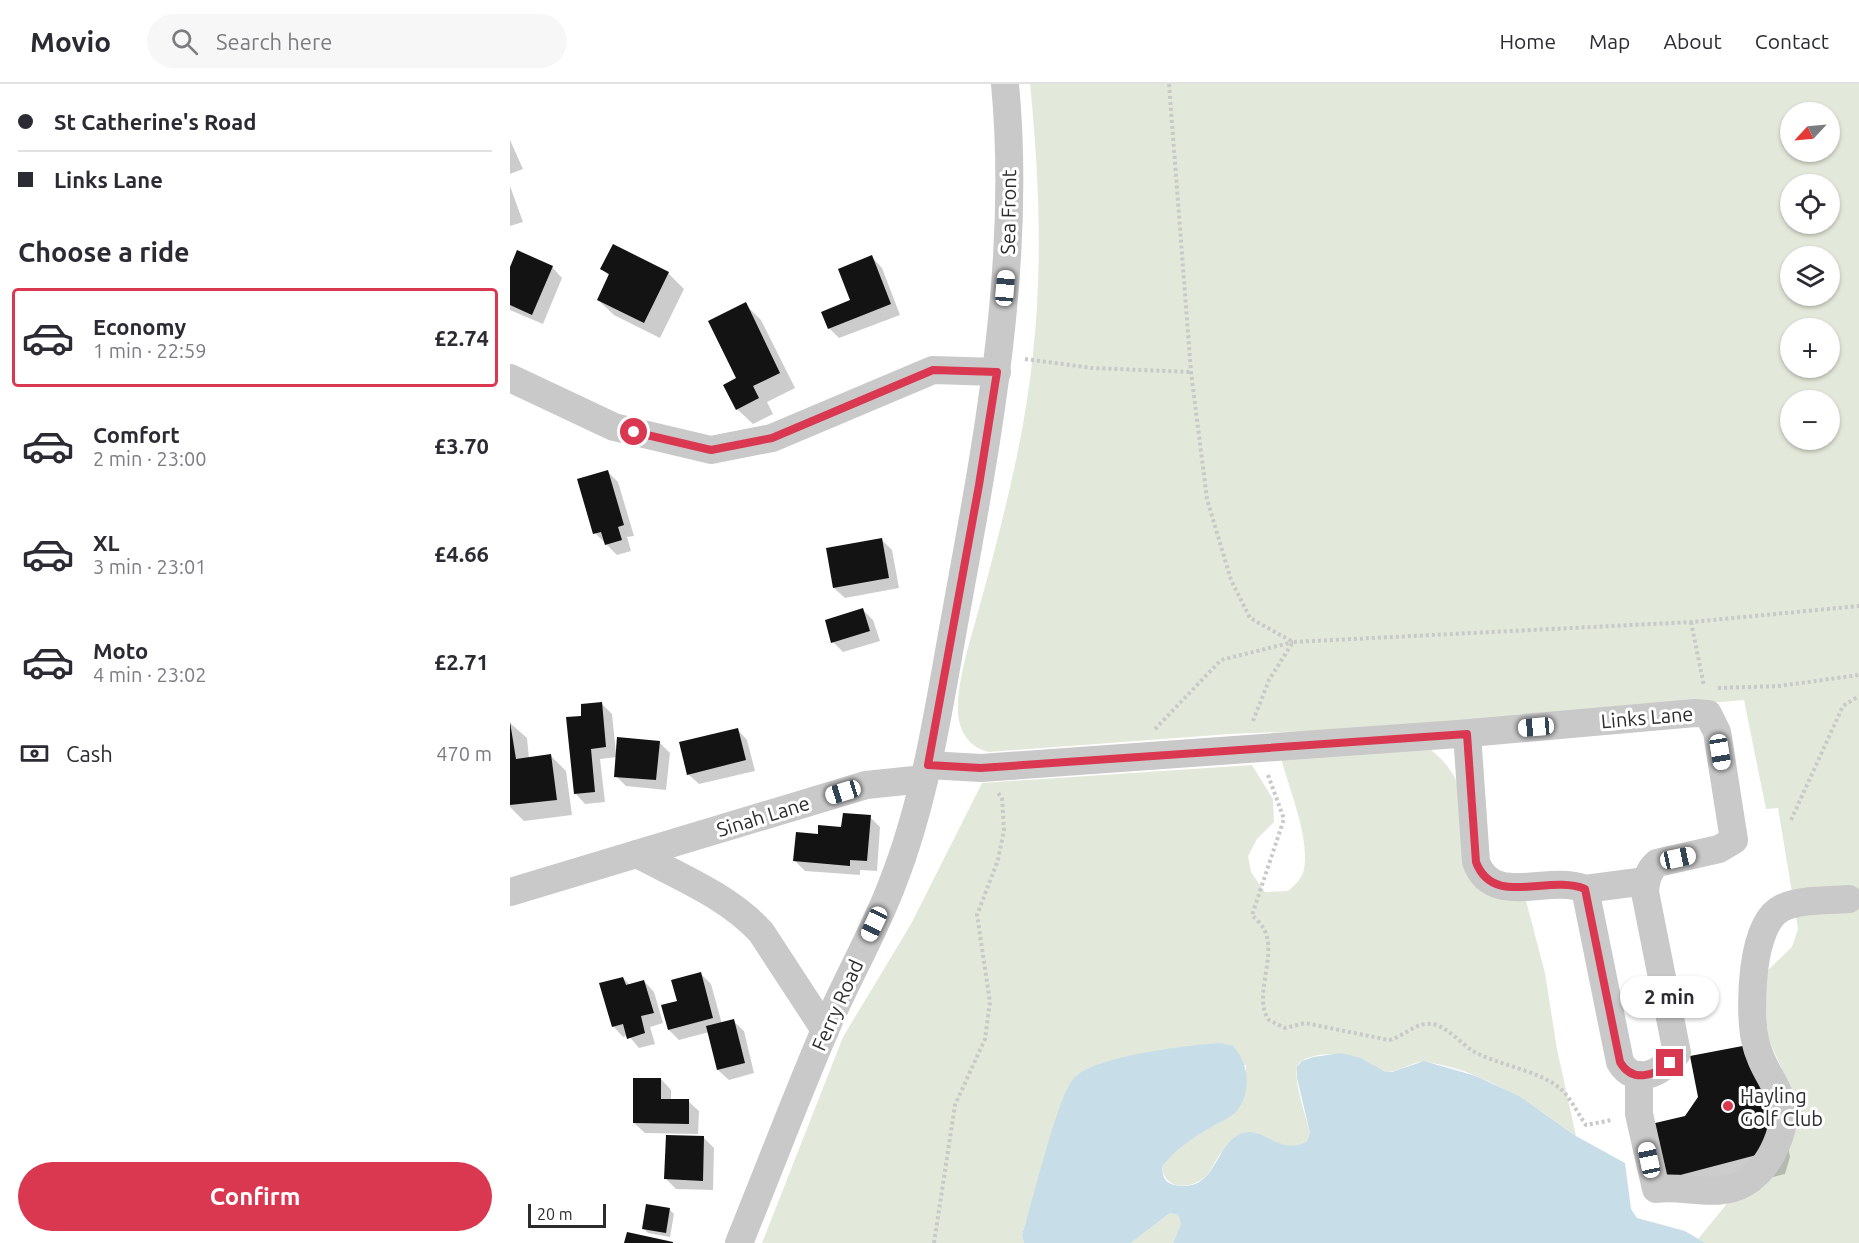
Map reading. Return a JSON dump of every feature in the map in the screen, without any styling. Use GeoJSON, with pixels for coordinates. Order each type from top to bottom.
{"type":"FeatureCollection","features":[{"type":"Feature","properties":{"kind":"street","name":"Sea Front"},"geometry":{"type":"LineString","coordinates":[[926,772],[979,485],[998,364],[1007,265],[1009,123],[1005,84]]}},
{"type":"Feature","properties":{"kind":"street"},"geometry":{"type":"LineString","coordinates":[[510,378],[614,427],[711,450],[772,438],[933,370],[998,364]]}},
{"type":"Feature","properties":{"kind":"street","name":"Links Lane"},"geometry":{"type":"LineString","coordinates":[[926,772],[1143,756],[1254,735],[1467,734],[1695,713],[1708,714],[1717,732],[1734,840],[1719,849],[1657,863],[1650,869],[1646,881]]}},
{"type":"Feature","properties":{"kind":"street"},"geometry":{"type":"LineString","coordinates":[[1467,734],[1476,862],[1484,878],[1501,887],[1571,883],[1585,889],[1646,881],[1645,892],[1677,1053],[1659,1072],[1639,1076],[1625,1072],[1620,1062],[1585,889]]}},
{"type":"Feature","properties":{"kind":"street","name":"Sinah Lane"},"geometry":{"type":"LineString","coordinates":[[510,892],[866,785],[926,772]]}},
{"type":"Feature","properties":{"kind":"street","name":"Ferry Road"},"geometry":{"type":"LineString","coordinates":[[739,1243],[825,1030],[894,881],[926,772]]}},
{"type":"Feature","properties":{"kind":"street"},"geometry":{"type":"LineString","coordinates":[[637,854],[721,898],[749,919],[761,932],[825,1030]]}},
{"type":"Feature","properties":{"kind":"street"},"geometry":{"type":"LineString","coordinates":[[1639,1076],[1640,1114],[1656,1189],[1676,1186],[1717,1192],[1744,1183],[1768,1163],[1784,1127],[1782,1099],[1761,1061],[1752,1024],[1750,1005],[1759,940],[1775,912],[1781,908],[1849,899]]}},
{"type":"Feature","properties":{"kind":"path"},"geometry":{"type":"LineString","coordinates":[[1168,84],[1191,372],[1207,499],[1231,580],[1250,618],[1293,642]]}},
{"type":"Feature","properties":{"kind":"path"},"geometry":{"type":"LineString","coordinates":[[998,364],[1191,372]]}},
{"type":"Feature","properties":{"kind":"path"},"geometry":{"type":"LineString","coordinates":[[1143,756],[1151,732],[1221,660],[1293,642],[1691,622],[1859,606]]}},
{"type":"Feature","properties":{"kind":"path"},"geometry":{"type":"LineString","coordinates":[[1691,622],[1704,688]]}},
{"type":"Feature","properties":{"kind":"path"},"geometry":{"type":"LineString","coordinates":[[1293,642],[1269,680],[1254,735],[1284,819],[1252,915],[1265,931],[1267,978],[1261,1001],[1265,1015],[1278,1026],[1296,1027],[1305,1023],[1389,1040],[1400,1037],[1416,1026],[1430,1023],[1441,1026],[1476,1052],[1531,1074],[1562,1090],[1586,1125],[1640,1114]]}},
{"type":"Feature","properties":{"kind":"path"},"geometry":{"type":"LineString","coordinates":[[1791,820],[1843,706],[1859,696]]}},
{"type":"Feature","properties":{"kind":"path"},"geometry":{"type":"LineString","coordinates":[[934,1243],[955,1105],[985,1039],[990,1002],[977,915],[998,860],[1004,830],[1002,798],[981,768]]}},
{"type":"Feature","properties":{"kind":"green space"},"geometry":{"type":"Polygon","coordinates":[[[1030,84],[1859,84],[1859,1243],[1705,1243],[1698,1239],[1744,1183],[1790,1087],[1768,1038],[1764,974],[1792,947],[1798,929],[1778,808],[1766,809],[1744,700],[1457,725],[1230,734],[989,752],[976,747],[963,733],[958,713],[960,687],[1012,478],[1032,365],[1038,272],[1037,179],[1030,84]]]}},
{"type":"Feature","properties":{"kind":"green space"},"geometry":{"type":"Polygon","coordinates":[[[1430,749],[1444,762],[1460,790],[1466,820],[1470,873],[1524,893],[1545,973],[1557,1049],[1576,1136],[1523,1100],[1467,1072],[1426,1062],[1416,1063],[1396,1071],[1386,1071],[1356,1057],[1338,1054],[1318,1055],[1302,1061],[1297,1072],[1298,1089],[1310,1133],[1307,1141],[1295,1146],[1285,1146],[1264,1136],[1238,1144],[1221,1153],[1205,1177],[1192,1184],[1179,1186],[1167,1180],[1162,1167],[1173,1153],[1189,1140],[1236,1112],[1245,1089],[1246,1065],[1069,1086],[1026,1221],[1022,1235],[1024,1243],[762,1243],[843,1037],[911,924],[982,783],[1252,765],[1273,799],[1274,822],[1257,839],[1248,856],[1251,872],[1265,892],[1288,891],[1303,873],[1305,861],[1302,832],[1281,758],[1430,749]]]}},
{"type":"Feature","properties":{"kind":"green space"},"geometry":{"type":"Polygon","coordinates":[[[1170,1213],[1178,1215],[1181,1224],[1173,1243],[1131,1243],[1170,1213]]]}},
{"type":"Feature","properties":{"kind":"water"},"geometry":{"type":"Polygon","coordinates":[[[1220,1043],[1233,1046],[1242,1061],[1247,1077],[1245,1095],[1235,1113],[1192,1139],[1167,1160],[1162,1167],[1163,1174],[1171,1184],[1194,1185],[1202,1180],[1230,1141],[1247,1132],[1288,1145],[1297,1145],[1307,1141],[1310,1133],[1297,1078],[1297,1067],[1302,1061],[1341,1053],[1361,1058],[1384,1071],[1392,1072],[1424,1061],[1476,1076],[1519,1096],[1576,1136],[1625,1163],[1631,1209],[1637,1218],[1685,1231],[1705,1243],[1173,1243],[1181,1224],[1178,1215],[1170,1213],[1131,1243],[1024,1243],[1022,1235],[1047,1145],[1061,1104],[1074,1078],[1085,1070],[1121,1058],[1165,1049],[1220,1043]]]}},
{"type":"Feature","properties":{"kind":"building"},"geometry":{"type":"Polygon","coordinates":[[[613,244],[669,272],[644,323],[597,300],[609,274],[600,269],[613,244]]]}},
{"type":"Feature","properties":{"kind":"building"},"geometry":{"type":"Polygon","coordinates":[[[517,250],[553,266],[532,315],[510,305],[510,267],[517,250]]]}},
{"type":"Feature","properties":{"kind":"building"},"geometry":{"type":"Polygon","coordinates":[[[872,255],[891,304],[828,329],[821,312],[850,300],[838,269],[872,255]]]}},
{"type":"Feature","properties":{"kind":"building"},"geometry":{"type":"Polygon","coordinates":[[[746,302],[780,373],[753,386],[759,398],[736,410],[723,385],[736,378],[708,321],[746,302]]]}},
{"type":"Feature","properties":{"kind":"building"},"geometry":{"type":"Polygon","coordinates":[[[608,470],[624,525],[618,527],[622,540],[605,545],[601,532],[593,534],[577,479],[608,470]]]}},
{"type":"Feature","properties":{"kind":"building"},"geometry":{"type":"Polygon","coordinates":[[[882,538],[889,578],[833,588],[826,548],[882,538]]]}},
{"type":"Feature","properties":{"kind":"building"},"geometry":{"type":"Polygon","coordinates":[[[863,608],[870,631],[831,643],[825,620],[863,608]]]}},
{"type":"Feature","properties":{"kind":"building"},"geometry":{"type":"Polygon","coordinates":[[[602,702],[606,747],[591,749],[595,792],[574,794],[566,717],[581,716],[581,704],[602,702]]]}},
{"type":"Feature","properties":{"kind":"building"},"geometry":{"type":"Polygon","coordinates":[[[510,722],[516,759],[551,754],[557,800],[510,805],[510,722]]]}},
{"type":"Feature","properties":{"kind":"building"},"geometry":{"type":"Polygon","coordinates":[[[738,728],[746,760],[687,775],[679,742],[738,728]]]}},
{"type":"Feature","properties":{"kind":"building"},"geometry":{"type":"Polygon","coordinates":[[[617,737],[660,741],[656,780],[614,777],[617,737]]]}},
{"type":"Feature","properties":{"kind":"building"},"geometry":{"type":"Polygon","coordinates":[[[843,813],[871,815],[867,861],[850,860],[850,866],[793,861],[796,832],[818,834],[818,825],[841,827],[843,813]]]}},
{"type":"Feature","properties":{"kind":"building"},"geometry":{"type":"Polygon","coordinates":[[[701,972],[713,1018],[668,1030],[661,1005],[677,1001],[671,980],[701,972]]]}},
{"type":"Feature","properties":{"kind":"building"},"geometry":{"type":"Polygon","coordinates":[[[623,977],[626,985],[644,980],[654,1013],[641,1016],[645,1033],[627,1039],[623,1024],[612,1027],[599,983],[623,977]]]}},
{"type":"Feature","properties":{"kind":"building"},"geometry":{"type":"Polygon","coordinates":[[[734,1019],[745,1063],[717,1070],[706,1026],[734,1019]]]}},
{"type":"Feature","properties":{"kind":"building","name":"Hayling Golf Club"},"geometry":{"type":"Polygon","coordinates":[[[1753,1044],[1770,1136],[1764,1153],[1665,1179],[1651,1124],[1685,1116],[1698,1097],[1690,1056],[1753,1044]]]}},
{"type":"Feature","properties":{"kind":"building"},"geometry":{"type":"Polygon","coordinates":[[[633,1078],[661,1078],[661,1099],[689,1099],[689,1124],[633,1123],[633,1078]]]}},
{"type":"Feature","properties":{"kind":"building"},"geometry":{"type":"Polygon","coordinates":[[[666,1135],[704,1136],[703,1181],[664,1179],[666,1135]]]}},
{"type":"Feature","properties":{"kind":"building"},"geometry":{"type":"Polygon","coordinates":[[[646,1204],[670,1208],[666,1233],[642,1229],[646,1204]]]}},
{"type":"Feature","properties":{"kind":"building"},"geometry":{"type":"Polygon","coordinates":[[[627,1232],[673,1242],[673,1243],[624,1243],[627,1232]]]}},
{"type":"Feature","properties":{"kind":"place","name":"Hayling Golf Club"},"geometry":{"type":"Point","coordinates":[1728,1106]}},
{"type":"Feature","properties":{"kind":"route"},"geometry":{"type":"LineString","coordinates":[[634,432],[711,450],[772,438],[933,370],[997,372],[979,485],[928,765],[981,768],[1467,734],[1476,862],[1479,871],[1493,885],[1501,887],[1571,883],[1585,889],[1620,1062],[1625,1072],[1634,1076],[1659,1072],[1670,1063]]}}]}
